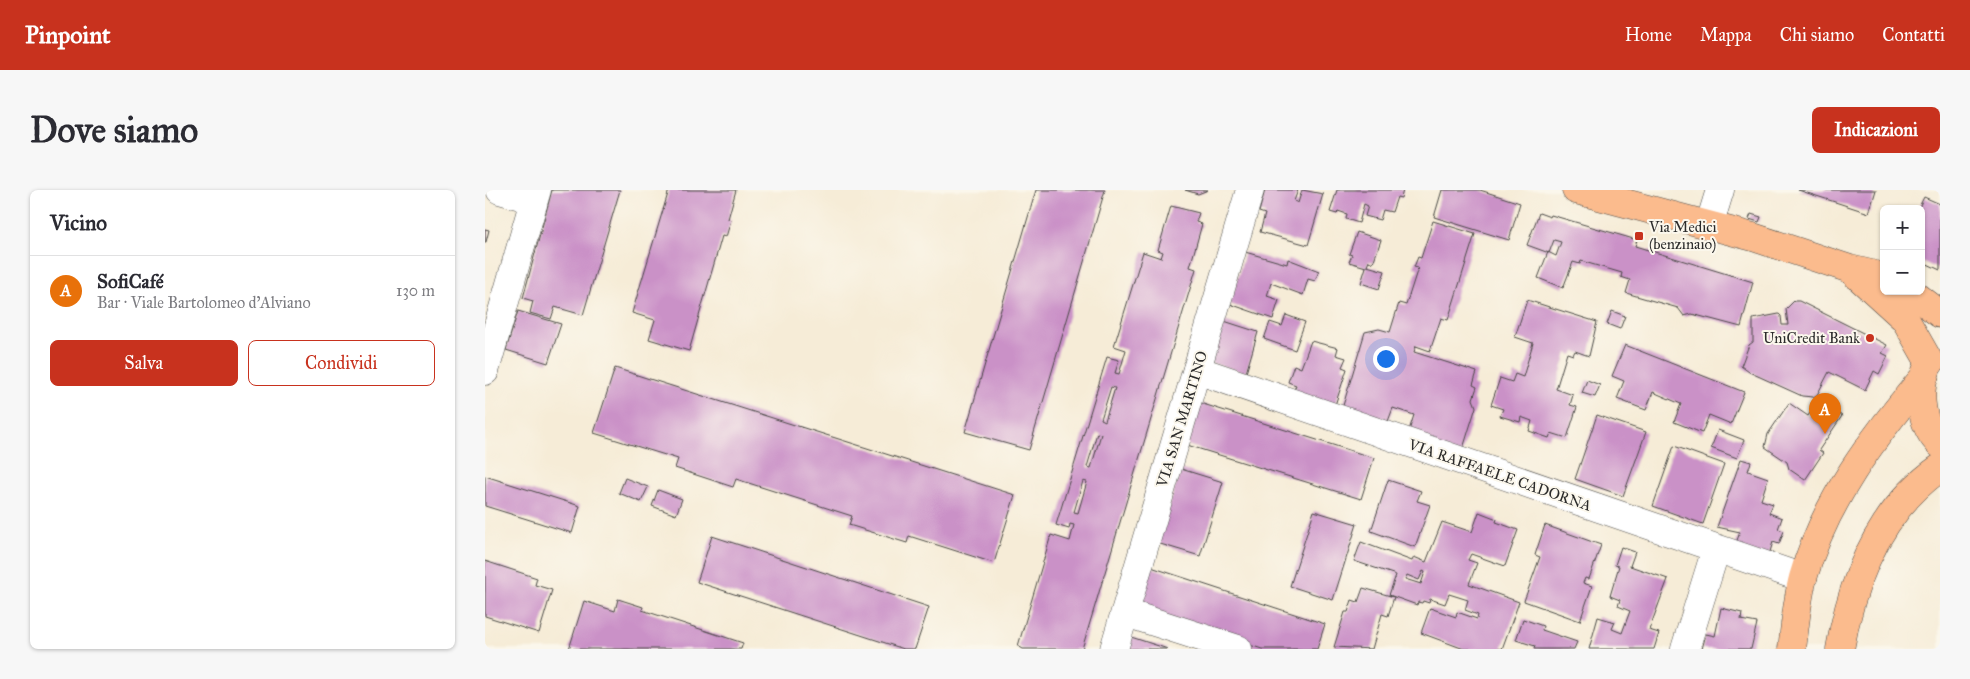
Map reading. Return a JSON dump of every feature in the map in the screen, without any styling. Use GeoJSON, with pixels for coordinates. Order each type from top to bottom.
{"type":"FeatureCollection","features":[{"type":"Feature","properties":{"kind":"main road"},"geometry":{"type":"LineString","coordinates":[[1576,190],[1797,250],[1850,269],[1880,276]]}},
{"type":"Feature","properties":{"kind":"main road"},"geometry":{"type":"LineString","coordinates":[[1850,269],[1905,319],[1931,363],[1921,393],[1923,410],[1928,426],[1940,444]]}},
{"type":"Feature","properties":{"kind":"main road"},"geometry":{"type":"LineString","coordinates":[[1925,292],[1940,294]]}},
{"type":"Feature","properties":{"kind":"main road"},"geometry":{"type":"LineString","coordinates":[[1915,295],[1940,314]]}},
{"type":"Feature","properties":{"kind":"main road"},"geometry":{"type":"LineString","coordinates":[[1793,649],[1803,578],[1816,540],[1851,474],[1931,363]]}},
{"type":"Feature","properties":{"kind":"main road"},"geometry":{"type":"LineString","coordinates":[[1840,649],[1853,590],[1872,544],[1904,500],[1924,479],[1940,468]]}},
{"type":"Feature","properties":{"kind":"street"},"geometry":{"type":"LineString","coordinates":[[485,371],[535,197],[521,196],[500,190]]}},
{"type":"Feature","properties":{"kind":"street","name":"VIA SAN MARTINO"},"geometry":{"type":"LineString","coordinates":[[1114,649],[1250,190]]}},
{"type":"Feature","properties":{"kind":"street"},"geometry":{"type":"LineString","coordinates":[[1709,226],[1720,190]]}},
{"type":"Feature","properties":{"kind":"street","name":"VIA RAFFAELE CADORNA"},"geometry":{"type":"LineString","coordinates":[[1197,370],[1803,578]]}},
{"type":"Feature","properties":{"kind":"street"},"geometry":{"type":"LineString","coordinates":[[1685,649],[1716,549]]}},
{"type":"Feature","properties":{"kind":"street"},"geometry":{"type":"LineString","coordinates":[[1126,612],[1238,649]]}},
{"type":"Feature","properties":{"kind":"building"},"geometry":{"type":"Polygon","coordinates":[[[552,190],[620,190],[583,315],[555,307],[551,319],[530,313],[533,301],[523,298],[552,190]]]}},
{"type":"Feature","properties":{"kind":"building"},"geometry":{"type":"Polygon","coordinates":[[[669,190],[736,190],[728,219],[731,220],[726,237],[722,236],[689,351],[649,339],[655,320],[632,313],[669,190]]]}},
{"type":"Feature","properties":{"kind":"building"},"geometry":{"type":"Polygon","coordinates":[[[1036,190],[1105,190],[1029,450],[965,432],[1036,190]]]}},
{"type":"Feature","properties":{"kind":"building"},"geometry":{"type":"Polygon","coordinates":[[[1185,190],[1208,190],[1198,194],[1185,190]]]}},
{"type":"Feature","properties":{"kind":"building"},"geometry":{"type":"Polygon","coordinates":[[[1265,190],[1298,190],[1294,201],[1298,203],[1302,190],[1323,194],[1308,245],[1260,232],[1265,214],[1259,212],[1265,190]]]}},
{"type":"Feature","properties":{"kind":"building"},"geometry":{"type":"Polygon","coordinates":[[[1337,190],[1403,190],[1401,198],[1397,197],[1392,212],[1383,210],[1380,220],[1365,216],[1368,206],[1364,204],[1359,223],[1346,219],[1347,214],[1338,211],[1337,214],[1330,212],[1337,190]]]}},
{"type":"Feature","properties":{"kind":"building"},"geometry":{"type":"Polygon","coordinates":[[[1442,190],[1480,190],[1520,203],[1509,240],[1434,217],[1442,190]]]}},
{"type":"Feature","properties":{"kind":"building"},"geometry":{"type":"Polygon","coordinates":[[[1798,190],[1876,190],[1869,213],[1798,190]]]}},
{"type":"Feature","properties":{"kind":"building"},"geometry":{"type":"Polygon","coordinates":[[[1924,197],[1940,204],[1940,270],[1925,263],[1925,205],[1920,205],[1924,197]]]}},
{"type":"Feature","properties":{"kind":"building"},"geometry":{"type":"Polygon","coordinates":[[[1171,206],[1199,213],[1196,222],[1202,224],[1190,267],[1196,269],[1082,649],[1023,649],[1018,646],[1051,535],[1070,541],[1074,525],[1070,524],[1069,529],[1056,525],[1107,357],[1119,360],[1115,373],[1119,374],[1126,350],[1114,346],[1143,252],[1161,258],[1163,252],[1158,250],[1171,206]],[[1111,387],[1101,419],[1105,421],[1115,388],[1111,387]],[[1097,433],[1087,467],[1091,468],[1101,434],[1097,433]],[[1083,481],[1074,512],[1078,513],[1087,482],[1083,481]]]}},
{"type":"Feature","properties":{"kind":"building"},"geometry":{"type":"Polygon","coordinates":[[[1539,213],[1637,240],[1635,246],[1753,282],[1741,327],[1692,314],[1684,316],[1678,308],[1626,293],[1630,280],[1621,277],[1622,273],[1581,261],[1580,264],[1573,262],[1563,288],[1538,278],[1548,253],[1527,245],[1539,213]],[[1554,240],[1549,253],[1556,256],[1561,242],[1554,240]]]}},
{"type":"Feature","properties":{"kind":"building"},"geometry":{"type":"Polygon","coordinates":[[[1751,214],[1761,217],[1759,222],[1749,219],[1751,214]]]}},
{"type":"Feature","properties":{"kind":"building"},"geometry":{"type":"Polygon","coordinates":[[[1433,221],[1475,234],[1448,320],[1441,318],[1430,351],[1416,346],[1414,352],[1477,372],[1473,385],[1477,387],[1473,399],[1476,407],[1461,455],[1407,437],[1414,415],[1393,408],[1387,424],[1342,409],[1365,332],[1379,329],[1390,332],[1399,303],[1406,305],[1418,268],[1414,267],[1418,257],[1421,258],[1433,221]]]}},
{"type":"Feature","properties":{"kind":"building"},"geometry":{"type":"Polygon","coordinates":[[[485,229],[489,230],[486,242],[485,242],[485,229]]]}},
{"type":"Feature","properties":{"kind":"building"},"geometry":{"type":"Polygon","coordinates":[[[1357,232],[1381,240],[1373,263],[1369,261],[1367,266],[1385,271],[1379,289],[1361,283],[1366,267],[1349,262],[1352,255],[1349,254],[1357,232]]]}},
{"type":"Feature","properties":{"kind":"building"},"geometry":{"type":"Polygon","coordinates":[[[1245,252],[1287,264],[1288,259],[1319,271],[1315,281],[1308,279],[1303,295],[1271,283],[1267,296],[1279,300],[1273,319],[1230,304],[1245,252]]]}},
{"type":"Feature","properties":{"kind":"building"},"geometry":{"type":"Polygon","coordinates":[[[1527,300],[1597,322],[1589,356],[1575,351],[1573,355],[1567,353],[1556,389],[1573,395],[1570,405],[1577,407],[1567,438],[1551,433],[1549,438],[1529,431],[1532,421],[1521,417],[1520,422],[1500,416],[1503,409],[1491,405],[1500,378],[1512,382],[1515,374],[1523,377],[1533,343],[1515,337],[1527,300]]]}},
{"type":"Feature","properties":{"kind":"building"},"geometry":{"type":"Polygon","coordinates":[[[1794,301],[1799,301],[1887,345],[1882,353],[1888,356],[1879,374],[1874,371],[1865,390],[1829,372],[1817,395],[1813,397],[1802,396],[1749,372],[1741,366],[1749,345],[1753,342],[1753,319],[1779,314],[1782,325],[1788,325],[1786,309],[1794,301]]]}},
{"type":"Feature","properties":{"kind":"building"},"geometry":{"type":"Polygon","coordinates":[[[518,311],[561,324],[548,363],[506,350],[518,311]]]}},
{"type":"Feature","properties":{"kind":"building"},"geometry":{"type":"Polygon","coordinates":[[[1612,311],[1625,316],[1620,329],[1607,324],[1612,311]]]}},
{"type":"Feature","properties":{"kind":"building"},"geometry":{"type":"Polygon","coordinates":[[[1286,315],[1305,322],[1295,350],[1264,339],[1270,322],[1282,326],[1286,315]]]}},
{"type":"Feature","properties":{"kind":"building"},"geometry":{"type":"Polygon","coordinates":[[[1224,321],[1258,332],[1246,373],[1211,363],[1224,321]]]}},
{"type":"Feature","properties":{"kind":"building"},"geometry":{"type":"Polygon","coordinates":[[[1311,341],[1338,348],[1336,355],[1346,358],[1342,367],[1347,369],[1335,405],[1293,392],[1296,385],[1288,382],[1294,365],[1301,368],[1311,341]]]}},
{"type":"Feature","properties":{"kind":"building"},"geometry":{"type":"Polygon","coordinates":[[[1625,345],[1744,392],[1731,424],[1709,415],[1702,433],[1674,422],[1681,404],[1653,392],[1646,410],[1617,399],[1624,381],[1612,376],[1625,345]]]}},
{"type":"Feature","properties":{"kind":"building"},"geometry":{"type":"Polygon","coordinates":[[[615,368],[1015,495],[994,563],[909,536],[907,543],[849,525],[852,516],[736,479],[733,487],[675,468],[678,459],[594,433],[615,368]]]}},
{"type":"Feature","properties":{"kind":"building"},"geometry":{"type":"Polygon","coordinates":[[[1587,380],[1600,385],[1595,397],[1582,393],[1587,380]]]}},
{"type":"Feature","properties":{"kind":"building"},"geometry":{"type":"Polygon","coordinates":[[[1200,403],[1374,458],[1361,499],[1187,445],[1200,403]]]}},
{"type":"Feature","properties":{"kind":"building"},"geometry":{"type":"Polygon","coordinates":[[[1789,403],[1808,416],[1813,408],[1830,408],[1842,416],[1819,450],[1823,453],[1805,480],[1789,469],[1787,462],[1765,447],[1768,434],[1789,403]]]}},
{"type":"Feature","properties":{"kind":"building"},"geometry":{"type":"Polygon","coordinates":[[[1597,415],[1646,432],[1623,496],[1575,479],[1597,415]]]}},
{"type":"Feature","properties":{"kind":"building"},"geometry":{"type":"Polygon","coordinates":[[[1718,430],[1744,440],[1737,458],[1711,448],[1718,430]]]}},
{"type":"Feature","properties":{"kind":"building"},"geometry":{"type":"Polygon","coordinates":[[[1674,446],[1724,464],[1703,524],[1653,506],[1674,446]]]}},
{"type":"Feature","properties":{"kind":"building"},"geometry":{"type":"Polygon","coordinates":[[[1741,459],[1751,462],[1748,471],[1768,478],[1761,500],[1773,504],[1769,513],[1782,518],[1778,529],[1784,531],[1779,544],[1773,542],[1768,558],[1735,546],[1740,532],[1717,527],[1741,459]]]}},
{"type":"Feature","properties":{"kind":"building"},"geometry":{"type":"Polygon","coordinates":[[[1181,469],[1223,482],[1200,556],[1157,543],[1181,469]]]}},
{"type":"Feature","properties":{"kind":"building"},"geometry":{"type":"Polygon","coordinates":[[[485,476],[580,506],[572,533],[485,506],[485,476]]]}},
{"type":"Feature","properties":{"kind":"building"},"geometry":{"type":"Polygon","coordinates":[[[625,478],[648,487],[641,502],[619,493],[625,478]]]}},
{"type":"Feature","properties":{"kind":"building"},"geometry":{"type":"Polygon","coordinates":[[[1388,480],[1421,491],[1417,501],[1430,505],[1415,547],[1371,531],[1388,480]]]}},
{"type":"Feature","properties":{"kind":"building"},"geometry":{"type":"Polygon","coordinates":[[[658,490],[682,499],[676,515],[652,506],[658,490]]]}},
{"type":"Feature","properties":{"kind":"building"},"geometry":{"type":"Polygon","coordinates":[[[1314,511],[1357,524],[1333,600],[1290,586],[1314,511]]]}},
{"type":"Feature","properties":{"kind":"building"},"geometry":{"type":"Polygon","coordinates":[[[1479,512],[1497,519],[1496,522],[1518,530],[1505,566],[1471,554],[1468,560],[1477,563],[1469,584],[1519,602],[1502,649],[1464,649],[1421,633],[1430,608],[1456,617],[1457,612],[1477,619],[1478,615],[1465,610],[1468,600],[1449,594],[1445,604],[1430,599],[1429,603],[1423,601],[1422,603],[1418,602],[1417,605],[1389,595],[1396,575],[1354,561],[1361,542],[1412,561],[1414,557],[1426,562],[1442,522],[1472,532],[1479,512]],[[1423,571],[1419,580],[1407,575],[1405,579],[1421,584],[1425,572],[1423,571]]]}},
{"type":"Feature","properties":{"kind":"building"},"geometry":{"type":"Polygon","coordinates":[[[1545,525],[1601,545],[1589,579],[1585,578],[1583,583],[1592,586],[1580,621],[1524,601],[1540,557],[1535,555],[1545,525]]]}},
{"type":"Feature","properties":{"kind":"building"},"geometry":{"type":"Polygon","coordinates":[[[712,536],[929,607],[915,649],[904,649],[697,582],[712,536]]]}},
{"type":"Feature","properties":{"kind":"building"},"geometry":{"type":"Polygon","coordinates":[[[1621,547],[1635,552],[1630,566],[1668,579],[1649,630],[1659,633],[1654,649],[1589,649],[1598,617],[1615,622],[1612,629],[1622,633],[1630,611],[1618,606],[1620,600],[1610,596],[1619,566],[1615,565],[1621,547]]]}},
{"type":"Feature","properties":{"kind":"building"},"geometry":{"type":"Polygon","coordinates":[[[485,561],[537,578],[535,585],[552,590],[539,633],[485,616],[485,561]]]}},
{"type":"Feature","properties":{"kind":"building"},"geometry":{"type":"Polygon","coordinates":[[[1151,567],[1325,624],[1317,649],[1262,649],[1138,608],[1151,567]]]}},
{"type":"Feature","properties":{"kind":"building"},"geometry":{"type":"Polygon","coordinates":[[[1363,588],[1394,597],[1388,616],[1382,614],[1372,649],[1334,647],[1345,612],[1348,612],[1352,600],[1358,602],[1363,588]]]}},
{"type":"Feature","properties":{"kind":"building"},"geometry":{"type":"Polygon","coordinates":[[[618,599],[643,607],[642,610],[743,643],[741,649],[569,649],[584,601],[615,611],[618,599]]]}},
{"type":"Feature","properties":{"kind":"building"},"geometry":{"type":"Polygon","coordinates":[[[1721,608],[1742,613],[1741,620],[1757,623],[1751,649],[1702,649],[1706,634],[1715,636],[1721,608]]]}},
{"type":"Feature","properties":{"kind":"building"},"geometry":{"type":"Polygon","coordinates":[[[1523,619],[1543,626],[1542,630],[1577,642],[1574,649],[1534,649],[1535,646],[1516,640],[1523,619]]]}},
{"type":"Feature","properties":{"kind":"building"},"geometry":{"type":"Polygon","coordinates":[[[1131,637],[1168,649],[1127,649],[1131,637]]]}},
{"type":"Feature","properties":{"kind":"place","name":"Via Medici (benzinaio)"},"geometry":{"type":"Point","coordinates":[1639,236]}},
{"type":"Feature","properties":{"kind":"place","name":"UniCredit Bank"},"geometry":{"type":"Point","coordinates":[1870,338]}},
{"type":"Feature","properties":{"kind":"place","name":"SofiCafé"},"geometry":{"type":"Point","coordinates":[1825,434]}}]}
